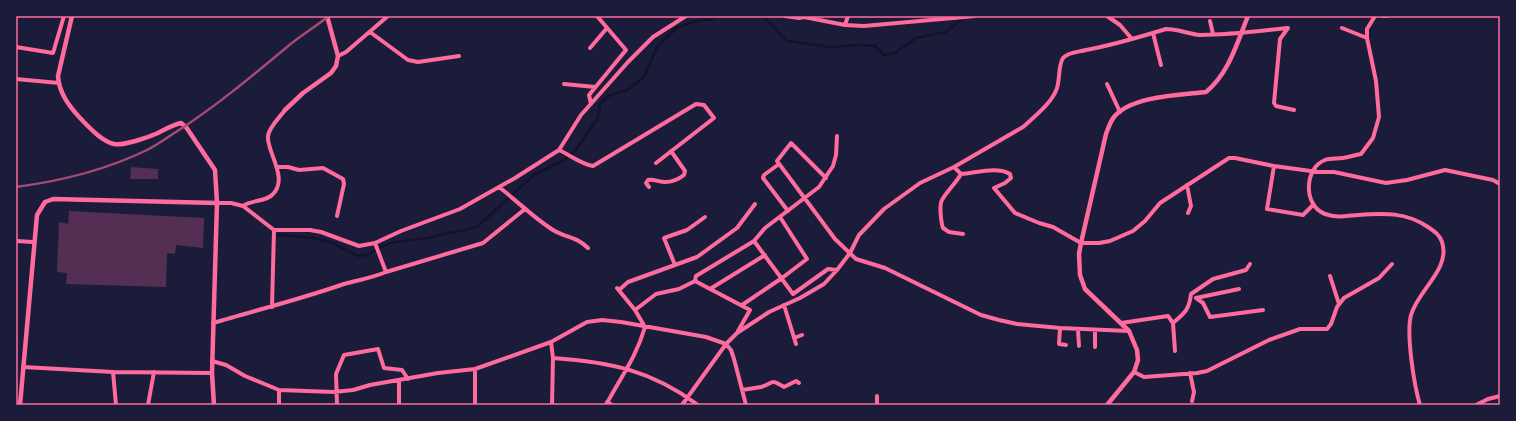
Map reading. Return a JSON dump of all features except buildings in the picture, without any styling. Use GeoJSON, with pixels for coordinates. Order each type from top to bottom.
{"type":"FeatureCollection","features":[{"type":"Feature","properties":{"kind":"street"},"geometry":{"type":"LineString","coordinates":[[16,47],[53,53],[64,16]]}},
{"type":"Feature","properties":{"kind":"street"},"geometry":{"type":"LineString","coordinates":[[72,16],[60,70],[59,83],[74,112],[92,130],[107,141],[115,144],[130,142],[158,133],[175,124],[181,123],[186,127],[215,170],[217,203],[212,361],[214,405]]}},
{"type":"Feature","properties":{"kind":"street"},"geometry":{"type":"LineString","coordinates":[[243,206],[272,195],[277,187],[277,167],[268,141],[268,135],[285,110],[303,93],[331,73],[336,66],[338,56],[327,16]]}},
{"type":"Feature","properties":{"kind":"street"},"geometry":{"type":"LineString","coordinates":[[338,56],[346,52],[388,16]]}},
{"type":"Feature","properties":{"kind":"street"},"geometry":{"type":"LineString","coordinates":[[591,104],[589,94],[626,50],[597,16]]}},
{"type":"Feature","properties":{"kind":"street"},"geometry":{"type":"LineString","coordinates":[[20,405],[37,215],[45,202],[53,198],[230,203],[243,206],[274,230],[310,230],[321,232],[359,246],[375,243],[401,231],[460,209],[527,171],[559,150],[581,115],[628,62],[653,37],[686,16]]}},
{"type":"Feature","properties":{"kind":"street"},"geometry":{"type":"LineString","coordinates":[[785,16],[799,18],[804,17],[845,25],[864,26],[975,16]]}},
{"type":"Feature","properties":{"kind":"street"},"geometry":{"type":"LineString","coordinates":[[845,25],[848,16]]}},
{"type":"Feature","properties":{"kind":"street"},"geometry":{"type":"LineString","coordinates":[[1107,16],[1120,25],[1132,39]]}},
{"type":"Feature","properties":{"kind":"street"},"geometry":{"type":"LineString","coordinates":[[1107,405],[1134,372],[1138,355],[1134,340],[1129,331],[1085,289],[1080,275],[1079,254],[1104,139],[1114,118],[1120,112],[1135,103],[1206,92],[1223,74],[1231,59],[1248,16]]}},
{"type":"Feature","properties":{"kind":"street"},"geometry":{"type":"LineString","coordinates":[[1375,16],[1367,29],[1367,38],[1379,101],[1379,117],[1373,138],[1361,154],[1325,160],[1319,164],[1309,183],[1309,195],[1313,205],[1323,213],[1333,216],[1381,214],[1402,215],[1421,222],[1435,231],[1441,240],[1444,250],[1444,259],[1417,303],[1412,314],[1410,326],[1414,374],[1420,405]]}},
{"type":"Feature","properties":{"kind":"street"},"geometry":{"type":"LineString","coordinates":[[1210,21],[1213,34]]}},
{"type":"Feature","properties":{"kind":"street"},"geometry":{"type":"LineString","coordinates":[[590,48],[607,28]]}},
{"type":"Feature","properties":{"kind":"street"},"geometry":{"type":"LineString","coordinates":[[682,405],[726,344],[737,333],[769,312],[800,298],[824,284],[850,254],[859,235],[884,209],[920,183],[954,167],[1023,127],[1033,119],[1055,94],[1060,78],[1060,66],[1064,58],[1069,54],[1110,45],[1166,29],[1174,29],[1198,35],[1288,28],[1280,39],[1274,103],[1276,106],[1294,110]]}},
{"type":"Feature","properties":{"kind":"street"},"geometry":{"type":"LineString","coordinates":[[1342,28],[1367,38]]}},
{"type":"Feature","properties":{"kind":"street"},"geometry":{"type":"LineString","coordinates":[[370,32],[408,60],[418,62],[459,56]]}},
{"type":"Feature","properties":{"kind":"street"},"geometry":{"type":"LineString","coordinates":[[1153,33],[1161,66]]}},
{"type":"Feature","properties":{"kind":"street"},"geometry":{"type":"LineString","coordinates":[[16,79],[59,83]]}},
{"type":"Feature","properties":{"kind":"street"},"geometry":{"type":"LineString","coordinates":[[564,84],[595,87]]}},
{"type":"Feature","properties":{"kind":"street"},"geometry":{"type":"LineString","coordinates":[[1107,84],[1120,112]]}},
{"type":"Feature","properties":{"kind":"street"},"geometry":{"type":"LineString","coordinates":[[559,150],[586,165],[593,166],[696,104],[704,106],[714,118],[656,163]]}},
{"type":"Feature","properties":{"kind":"street"},"geometry":{"type":"LineString","coordinates":[[635,310],[656,294],[679,289],[695,281],[696,276],[754,240],[765,228],[819,187],[826,178],[836,155],[837,136]]}},
{"type":"Feature","properties":{"kind":"street"},"geometry":{"type":"LineString","coordinates":[[826,178],[791,143],[777,161],[835,239],[856,259],[885,268],[981,315],[1017,324],[1078,330],[1129,331]]}},
{"type":"Feature","properties":{"kind":"street"},"geometry":{"type":"LineString","coordinates":[[649,187],[646,183],[648,180],[653,179],[666,182],[679,179],[684,175],[685,171],[671,151]]}},
{"type":"Feature","properties":{"kind":"street"},"geometry":{"type":"LineString","coordinates":[[954,167],[962,174],[1005,171],[1010,174],[1011,178],[994,188],[1015,213],[1053,227],[1081,243],[1099,243],[1133,231],[1145,221],[1160,203],[1230,158],[1306,171],[1334,172],[1386,183],[1407,180],[1445,170],[1493,180],[1500,184]]}},
{"type":"Feature","properties":{"kind":"street"},"geometry":{"type":"LineString","coordinates":[[779,164],[764,175],[763,178],[788,211]]}},
{"type":"Feature","properties":{"kind":"street"},"geometry":{"type":"LineString","coordinates":[[1274,166],[1267,209],[1303,215],[1313,205]]}},
{"type":"Feature","properties":{"kind":"street"},"geometry":{"type":"LineString","coordinates":[[277,167],[288,167],[299,170],[323,168],[343,179],[344,184],[337,216]]}},
{"type":"Feature","properties":{"kind":"street"},"geometry":{"type":"LineString","coordinates":[[962,174],[942,200],[941,222],[943,228],[949,232],[963,234]]}},
{"type":"Feature","properties":{"kind":"street"},"geometry":{"type":"LineString","coordinates":[[1187,185],[1191,206],[1188,213]]}},
{"type":"Feature","properties":{"kind":"street"},"geometry":{"type":"LineString","coordinates":[[500,187],[525,209],[554,231],[580,240],[588,248]]}},
{"type":"Feature","properties":{"kind":"street"},"geometry":{"type":"LineString","coordinates":[[612,405],[606,404],[628,369],[640,343],[645,327],[635,310],[618,289],[628,282],[697,257],[737,228],[755,204]]}},
{"type":"Feature","properties":{"kind":"street"},"geometry":{"type":"LineString","coordinates":[[214,323],[272,307],[361,279],[377,276],[483,243],[525,209]]}},
{"type":"Feature","properties":{"kind":"street"},"geometry":{"type":"LineString","coordinates":[[675,265],[664,238],[687,230],[705,217]]}},
{"type":"Feature","properties":{"kind":"street"},"geometry":{"type":"LineString","coordinates":[[742,305],[807,259],[780,217]]}},
{"type":"Feature","properties":{"kind":"street"},"geometry":{"type":"LineString","coordinates":[[272,307],[274,230]]}},
{"type":"Feature","properties":{"kind":"street"},"geometry":{"type":"LineString","coordinates":[[754,240],[793,294],[828,269],[837,270]]}},
{"type":"Feature","properties":{"kind":"street"},"geometry":{"type":"LineString","coordinates":[[16,241],[34,242]]}},
{"type":"Feature","properties":{"kind":"street"},"geometry":{"type":"LineString","coordinates":[[375,243],[386,272]]}},
{"type":"Feature","properties":{"kind":"street"},"geometry":{"type":"LineString","coordinates":[[710,289],[764,254]]}},
{"type":"Feature","properties":{"kind":"street"},"geometry":{"type":"LineString","coordinates":[[1173,323],[1184,314],[1189,307],[1191,294],[1213,279],[1246,270],[1250,264]]}},
{"type":"Feature","properties":{"kind":"street"},"geometry":{"type":"LineString","coordinates":[[1134,372],[1144,377],[1207,370],[1247,352],[1269,340],[1300,329],[1327,329],[1331,324],[1337,307],[1344,298],[1379,278],[1392,264]]}},
{"type":"Feature","properties":{"kind":"street"},"geometry":{"type":"LineString","coordinates":[[1330,276],[1339,304]]}},
{"type":"Feature","properties":{"kind":"street"},"geometry":{"type":"LineString","coordinates":[[695,281],[750,310],[737,333]]}},
{"type":"Feature","properties":{"kind":"street"},"geometry":{"type":"LineString","coordinates":[[1190,300],[1239,289]]}},
{"type":"Feature","properties":{"kind":"street"},"geometry":{"type":"LineString","coordinates":[[1196,298],[1203,303],[1210,317],[1262,310]]}},
{"type":"Feature","properties":{"kind":"street"},"geometry":{"type":"LineString","coordinates":[[784,305],[796,344]]}},
{"type":"Feature","properties":{"kind":"street"},"geometry":{"type":"LineString","coordinates":[[1121,323],[1168,316],[1173,323],[1175,352]]}},
{"type":"Feature","properties":{"kind":"street"},"geometry":{"type":"LineString","coordinates":[[212,361],[226,365],[245,376],[279,390],[353,390],[370,385],[438,373],[475,369],[551,342],[587,322],[602,320],[706,337],[726,344],[731,350],[734,359],[746,405]]}},
{"type":"Feature","properties":{"kind":"street"},"geometry":{"type":"LineString","coordinates":[[1060,328],[1059,344],[1066,345]]}},
{"type":"Feature","properties":{"kind":"street"},"geometry":{"type":"LineString","coordinates":[[1078,330],[1079,346]]}},
{"type":"Feature","properties":{"kind":"street"},"geometry":{"type":"LineString","coordinates":[[1095,330],[1095,347]]}},
{"type":"Feature","properties":{"kind":"street"},"geometry":{"type":"LineString","coordinates":[[794,338],[802,335]]}},
{"type":"Feature","properties":{"kind":"street"},"geometry":{"type":"LineString","coordinates":[[551,342],[553,358],[552,405]]}},
{"type":"Feature","properties":{"kind":"street"},"geometry":{"type":"LineString","coordinates":[[338,405],[336,374],[344,355],[378,349],[384,368],[402,370],[408,379]]}},
{"type":"Feature","properties":{"kind":"street"},"geometry":{"type":"LineString","coordinates":[[553,358],[593,362],[646,374],[672,387],[698,405]]}},
{"type":"Feature","properties":{"kind":"street"},"geometry":{"type":"LineString","coordinates":[[23,367],[113,372],[212,373]]}},
{"type":"Feature","properties":{"kind":"street"},"geometry":{"type":"LineString","coordinates":[[475,369],[475,405]]}},
{"type":"Feature","properties":{"kind":"street"},"geometry":{"type":"LineString","coordinates":[[113,372],[116,405]]}},
{"type":"Feature","properties":{"kind":"street"},"geometry":{"type":"LineString","coordinates":[[148,405],[154,372]]}},
{"type":"Feature","properties":{"kind":"street"},"geometry":{"type":"LineString","coordinates":[[1190,373],[1194,392],[1192,401]]}},
{"type":"Feature","properties":{"kind":"street"},"geometry":{"type":"LineString","coordinates":[[399,381],[399,405]]}},
{"type":"Feature","properties":{"kind":"street"},"geometry":{"type":"LineString","coordinates":[[742,390],[763,387],[770,382],[776,382],[784,387],[796,381],[800,383]]}},
{"type":"Feature","properties":{"kind":"street"},"geometry":{"type":"LineString","coordinates":[[279,390],[279,405]]}},
{"type":"Feature","properties":{"kind":"street"},"geometry":{"type":"LineString","coordinates":[[877,396],[877,405]]}},
{"type":"Feature","properties":{"kind":"street"},"geometry":{"type":"LineString","coordinates":[[1476,405],[1488,399],[1500,396]]}},
{"type":"Feature","properties":{"kind":"waterway"},"geometry":{"type":"LineString","coordinates":[[278,235],[314,238],[330,242],[358,256],[366,255],[390,243],[427,238],[477,227],[535,174],[563,161],[575,151],[598,118],[600,104],[608,96],[627,90],[644,77],[658,45],[678,27],[701,20],[710,20],[717,16]]}},
{"type":"Feature","properties":{"kind":"waterway"},"geometry":{"type":"LineString","coordinates":[[763,16],[787,41],[831,47],[858,45],[875,46],[884,55],[895,53],[916,38],[946,32],[963,18]]}},
{"type":"Feature","properties":{"kind":"railway"},"geometry":{"type":"LineString","coordinates":[[16,187],[50,182],[83,174],[116,163],[151,148],[219,102],[292,43],[329,16]]}}]}
